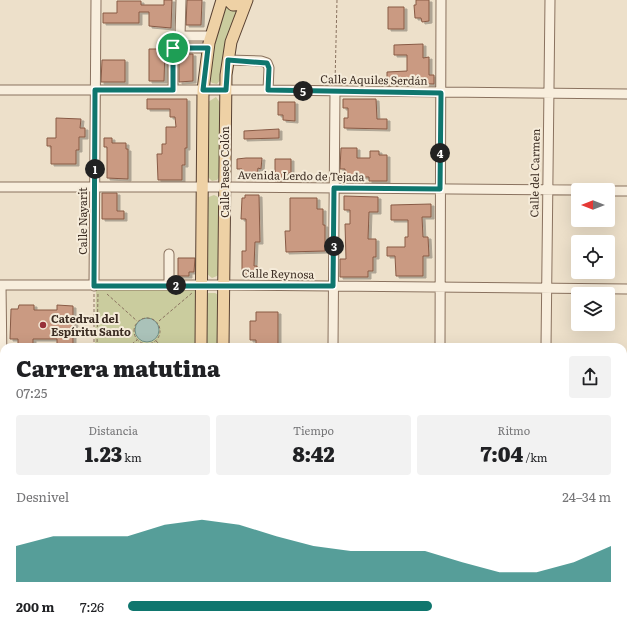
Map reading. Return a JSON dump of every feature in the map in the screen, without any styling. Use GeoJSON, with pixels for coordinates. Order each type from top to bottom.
{"type":"FeatureCollection","features":[{"type":"Feature","properties":{"kind":"main road","name":"Calle Paseo Colón"},"geometry":{"type":"LineString","coordinates":[[201,343],[198,288],[202,187],[203,90],[210,36],[222,0]]}},
{"type":"Feature","properties":{"kind":"main road"},"geometry":{"type":"LineString","coordinates":[[228,0],[234,5],[246,2]]}},
{"type":"Feature","properties":{"kind":"main road","name":"Calle Paseo Colón"},"geometry":{"type":"LineString","coordinates":[[223,343],[226,90],[228,60],[231,42],[246,2]]}},
{"type":"Feature","properties":{"kind":"street","name":"Calle Nayarit"},"geometry":{"type":"LineString","coordinates":[[94,286],[96,0]]}},
{"type":"Feature","properties":{"kind":"street"},"geometry":{"type":"LineString","coordinates":[[181,0],[180,36],[210,36]]}},
{"type":"Feature","properties":{"kind":"street"},"geometry":{"type":"LineString","coordinates":[[440,343],[441,0]]}},
{"type":"Feature","properties":{"kind":"street","name":"Calle del Carmen"},"geometry":{"type":"LineString","coordinates":[[546,343],[550,0]]}},
{"type":"Feature","properties":{"kind":"street"},"geometry":{"type":"LineString","coordinates":[[173,90],[173,48],[208,48]]}},
{"type":"Feature","properties":{"kind":"street"},"geometry":{"type":"LineString","coordinates":[[228,60],[267,63],[269,68],[268,90]]}},
{"type":"Feature","properties":{"kind":"street","name":"Calle Aquiles Serdán"},"geometry":{"type":"LineString","coordinates":[[0,90],[268,90],[627,94]]}},
{"type":"Feature","properties":{"kind":"street"},"geometry":{"type":"LineString","coordinates":[[333,343],[335,91]]}},
{"type":"Feature","properties":{"kind":"street","name":"Avenida Lerdo de Tejada"},"geometry":{"type":"LineString","coordinates":[[0,187],[571,190]]}},
{"type":"Feature","properties":{"kind":"street"},"geometry":{"type":"LineString","coordinates":[[615,190],[627,191]]}},
{"type":"Feature","properties":{"kind":"street"},"geometry":{"type":"LineString","coordinates":[[168,254],[169,285]]}},
{"type":"Feature","properties":{"kind":"street"},"geometry":{"type":"LineString","coordinates":[[1,285],[2,343]]}},
{"type":"Feature","properties":{"kind":"street","name":"Calle Reynosa"},"geometry":{"type":"LineString","coordinates":[[1,285],[169,285],[198,288],[224,285],[627,289]]}},
{"type":"Feature","properties":{"kind":"path"},"geometry":{"type":"LineString","coordinates":[[335,91],[337,0]]}},
{"type":"Feature","properties":{"kind":"path"},"geometry":{"type":"LineString","coordinates":[[94,286],[94,343]]}},
{"type":"Feature","properties":{"kind":"path"},"geometry":{"type":"LineString","coordinates":[[187,291],[198,288]]}},
{"type":"Feature","properties":{"kind":"path"},"geometry":{"type":"LineString","coordinates":[[194,298],[198,288]]}},
{"type":"Feature","properties":{"kind":"path"},"geometry":{"type":"LineString","coordinates":[[158,321],[198,288]]}},
{"type":"Feature","properties":{"kind":"path"},"geometry":{"type":"LineString","coordinates":[[97,343],[98,290],[103,290],[138,321]]}},
{"type":"Feature","properties":{"kind":"path"},"geometry":{"type":"LineString","coordinates":[[138,321],[151,318],[158,321]]}},
{"type":"Feature","properties":{"kind":"path"},"geometry":{"type":"LineString","coordinates":[[138,321],[134,331],[137,340],[144,343],[156,342],[160,334],[158,321]]}},
{"type":"Feature","properties":{"kind":"path"},"geometry":{"type":"LineString","coordinates":[[133,343],[137,340]]}},
{"type":"Feature","properties":{"kind":"green space"},"geometry":{"type":"Polygon","coordinates":[[[226,2],[238,9],[221,79],[217,84],[212,83],[208,78],[211,49],[226,2]]]}},
{"type":"Feature","properties":{"kind":"green space"},"geometry":{"type":"Polygon","coordinates":[[[216,97],[221,104],[220,176],[217,180],[212,181],[207,176],[208,102],[216,97]]]}},
{"type":"Feature","properties":{"kind":"green space"},"geometry":{"type":"Polygon","coordinates":[[[214,195],[218,197],[220,201],[220,273],[212,278],[206,273],[206,198],[214,195]]]}},
{"type":"Feature","properties":{"kind":"green space"},"geometry":{"type":"Polygon","coordinates":[[[96,290],[197,290],[196,343],[95,343],[96,290]]]}},
{"type":"Feature","properties":{"kind":"green space"},"geometry":{"type":"Polygon","coordinates":[[[208,293],[215,293],[219,295],[219,343],[205,343],[206,297],[208,293]]]}},
{"type":"Feature","properties":{"kind":"shaded area"},"geometry":{"type":"Polygon","coordinates":[[[147,318],[156,321],[159,330],[156,339],[147,342],[138,339],[135,330],[138,321],[147,318]]]}},
{"type":"Feature","properties":{"kind":"building"},"geometry":{"type":"Polygon","coordinates":[[[164,0],[172,0],[171,28],[149,26],[149,12],[139,12],[139,23],[103,23],[103,13],[117,13],[117,1],[141,1],[141,5],[164,5],[164,0]]]}},
{"type":"Feature","properties":{"kind":"building"},"geometry":{"type":"Polygon","coordinates":[[[187,0],[202,0],[201,25],[186,25],[187,0]]]}},
{"type":"Feature","properties":{"kind":"building"},"geometry":{"type":"Polygon","coordinates":[[[416,0],[429,0],[429,21],[422,22],[421,18],[415,18],[414,5],[416,5],[416,0]]]}},
{"type":"Feature","properties":{"kind":"building"},"geometry":{"type":"Polygon","coordinates":[[[388,7],[404,7],[404,29],[388,29],[388,7]]]}},
{"type":"Feature","properties":{"kind":"building"},"geometry":{"type":"Polygon","coordinates":[[[423,44],[423,58],[429,57],[429,75],[434,75],[434,84],[406,83],[406,86],[387,85],[387,72],[407,71],[407,55],[394,55],[394,45],[423,44]]]}},
{"type":"Feature","properties":{"kind":"building"},"geometry":{"type":"Polygon","coordinates":[[[149,49],[165,49],[164,81],[149,81],[149,49]]]}},
{"type":"Feature","properties":{"kind":"building"},"geometry":{"type":"Polygon","coordinates":[[[179,54],[193,54],[193,81],[179,82],[179,54]]]}},
{"type":"Feature","properties":{"kind":"building"},"geometry":{"type":"Polygon","coordinates":[[[102,60],[125,60],[125,82],[101,82],[102,60]]]}},
{"type":"Feature","properties":{"kind":"building"},"geometry":{"type":"Polygon","coordinates":[[[147,99],[187,99],[187,148],[185,148],[185,165],[182,165],[182,180],[158,180],[157,154],[162,154],[162,144],[166,144],[166,127],[176,127],[175,117],[170,117],[170,109],[147,109],[147,99]]]}},
{"type":"Feature","properties":{"kind":"building"},"geometry":{"type":"Polygon","coordinates":[[[343,99],[376,99],[377,119],[387,119],[387,129],[344,128],[344,118],[348,118],[348,108],[343,108],[343,99]]]}},
{"type":"Feature","properties":{"kind":"building"},"geometry":{"type":"Polygon","coordinates":[[[278,102],[295,102],[295,121],[283,120],[283,115],[278,115],[278,102]]]}},
{"type":"Feature","properties":{"kind":"building"},"geometry":{"type":"Polygon","coordinates":[[[56,118],[81,119],[80,128],[85,128],[85,137],[79,137],[79,150],[76,150],[76,164],[51,164],[51,146],[47,146],[47,138],[56,138],[56,118]]]}},
{"type":"Feature","properties":{"kind":"building"},"geometry":{"type":"Polygon","coordinates":[[[279,129],[279,138],[244,139],[244,131],[279,129]]]}},
{"type":"Feature","properties":{"kind":"building"},"geometry":{"type":"Polygon","coordinates":[[[104,138],[112,138],[112,143],[126,143],[126,149],[128,149],[128,179],[107,178],[107,147],[104,147],[104,138]]]}},
{"type":"Feature","properties":{"kind":"building"},"geometry":{"type":"Polygon","coordinates":[[[341,148],[357,148],[357,158],[370,158],[370,151],[379,151],[379,155],[387,155],[387,181],[369,181],[369,177],[345,177],[345,169],[340,169],[341,148]]]}},
{"type":"Feature","properties":{"kind":"building"},"geometry":{"type":"Polygon","coordinates":[[[262,158],[261,169],[258,168],[257,177],[242,176],[242,169],[237,169],[237,159],[262,158]]]}},
{"type":"Feature","properties":{"kind":"building"},"geometry":{"type":"Polygon","coordinates":[[[275,159],[291,159],[291,173],[282,173],[282,181],[275,181],[275,159]]]}},
{"type":"Feature","properties":{"kind":"building"},"geometry":{"type":"Polygon","coordinates":[[[102,193],[117,193],[117,211],[124,211],[124,219],[102,219],[102,193]]]}},
{"type":"Feature","properties":{"kind":"building"},"geometry":{"type":"Polygon","coordinates":[[[245,195],[259,195],[260,242],[255,242],[254,266],[257,266],[257,274],[242,274],[242,251],[246,251],[246,219],[241,219],[242,198],[245,198],[245,195]]]}},
{"type":"Feature","properties":{"kind":"building"},"geometry":{"type":"Polygon","coordinates":[[[344,196],[378,197],[378,212],[369,212],[368,239],[376,239],[376,257],[373,257],[373,271],[368,271],[368,277],[340,277],[340,259],[346,259],[345,224],[350,224],[350,210],[344,210],[344,196]]]}},
{"type":"Feature","properties":{"kind":"building"},"geometry":{"type":"Polygon","coordinates":[[[290,198],[317,198],[317,209],[323,209],[323,225],[325,225],[325,251],[286,252],[285,231],[290,231],[290,198]]]}},
{"type":"Feature","properties":{"kind":"building"},"geometry":{"type":"Polygon","coordinates":[[[431,204],[431,217],[422,217],[423,237],[428,237],[429,256],[423,256],[423,276],[396,276],[395,256],[387,256],[387,247],[405,247],[405,237],[408,237],[408,220],[391,220],[391,205],[431,204]]]}},
{"type":"Feature","properties":{"kind":"building"},"geometry":{"type":"Polygon","coordinates":[[[178,258],[195,258],[194,272],[189,272],[189,276],[178,276],[178,258]]]}},
{"type":"Feature","properties":{"kind":"building","name":"Catedral del Espíritu Santo"},"geometry":{"type":"Polygon","coordinates":[[[19,305],[34,305],[34,310],[57,310],[57,305],[73,306],[73,320],[75,324],[73,329],[73,343],[57,343],[57,339],[33,339],[33,343],[18,343],[18,339],[10,339],[11,309],[18,309],[19,305]]]}},
{"type":"Feature","properties":{"kind":"building"},"geometry":{"type":"Polygon","coordinates":[[[256,312],[278,312],[278,343],[256,343],[256,340],[250,340],[250,321],[256,321],[256,312]]]}},
{"type":"Feature","properties":{"kind":"place","name":"Catedral del Espíritu Santo"},"geometry":{"type":"Point","coordinates":[43,325]}},
{"type":"Feature","properties":{"kind":"route"},"geometry":{"type":"LineString","coordinates":[[173,48],[208,48],[203,90],[226,90],[228,60],[261,61],[267,63],[269,68],[268,90],[441,93],[440,189],[334,188],[333,286],[94,286],[95,90],[173,90],[173,48]]}}]}
